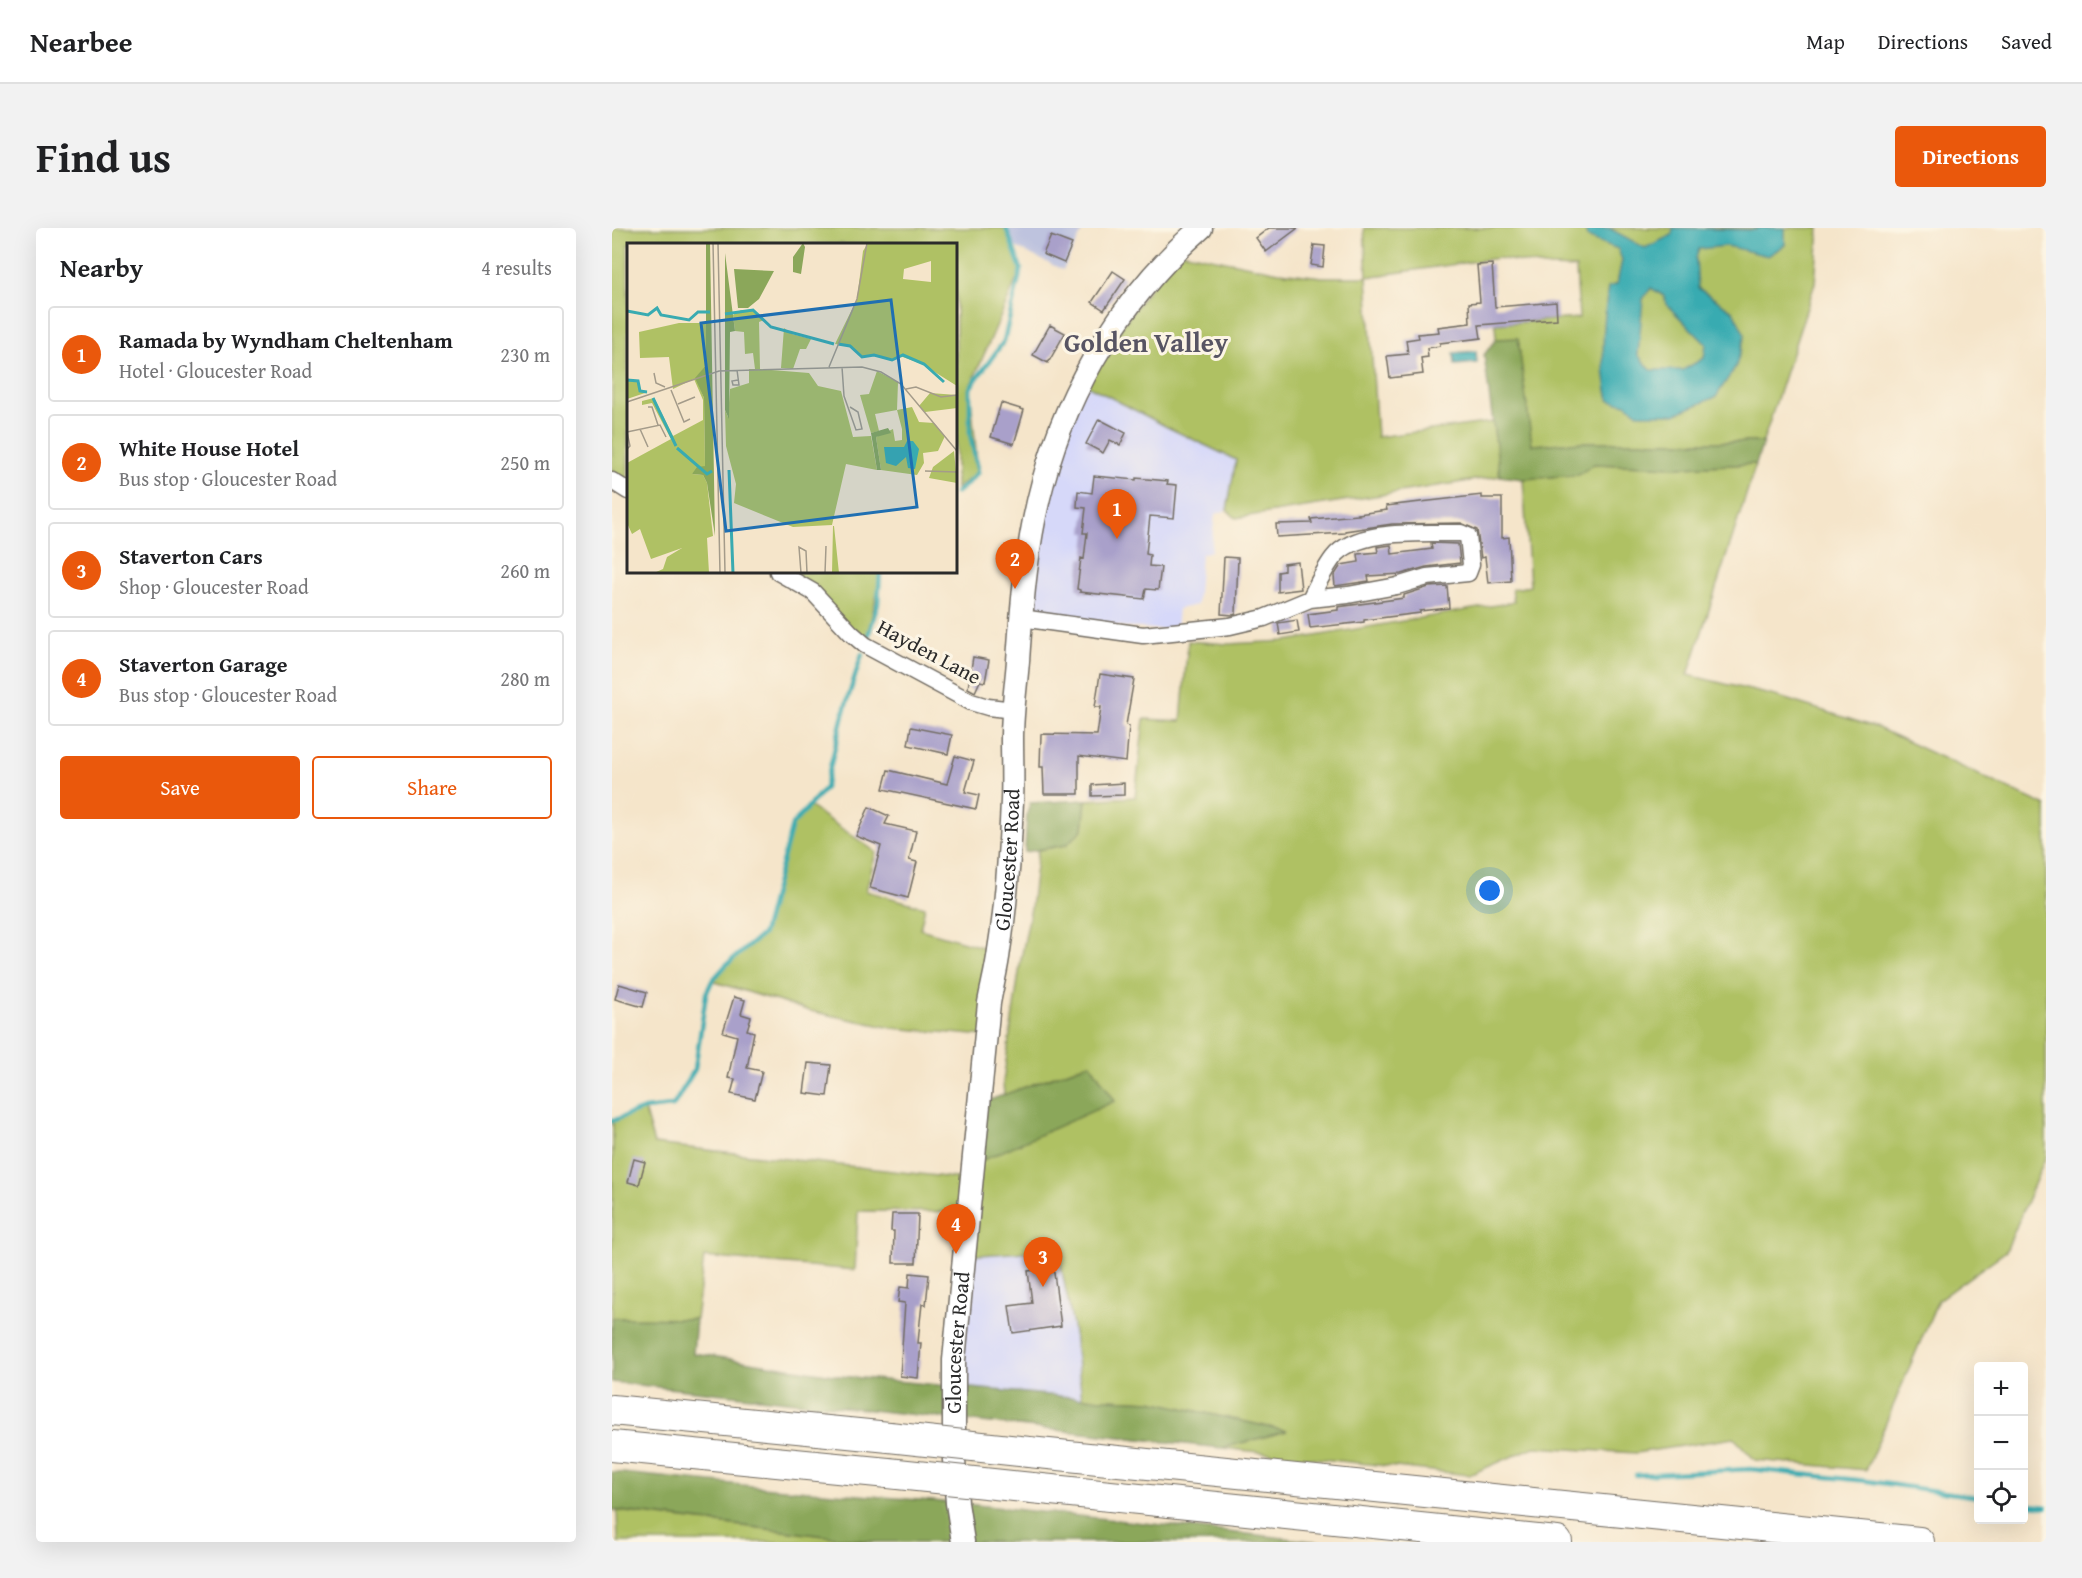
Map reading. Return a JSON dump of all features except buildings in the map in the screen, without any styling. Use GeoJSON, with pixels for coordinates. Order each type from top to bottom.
{"type":"FeatureCollection","features":[{"type":"Feature","properties":{"kind":"highway"},"geometry":{"type":"LineString","coordinates":[[612,1410],[1919,1542]]}},
{"type":"Feature","properties":{"kind":"highway"},"geometry":{"type":"LineString","coordinates":[[612,1446],[1557,1542]]}},
{"type":"Feature","properties":{"kind":"main road","name":"Gloucester Road"},"geometry":{"type":"LineString","coordinates":[[963,1542],[954,1460],[954,1360],[989,1003],[1004,913],[1021,618],[1037,506],[1049,459],[1068,409],[1094,357],[1123,314],[1164,264],[1201,228]]}},
{"type":"Feature","properties":{"kind":"street"},"geometry":{"type":"LineString","coordinates":[[612,481],[627,490]]}},
{"type":"Feature","properties":{"kind":"street"},"geometry":{"type":"LineString","coordinates":[[1021,618],[1143,634],[1230,626],[1264,618],[1310,598],[1348,595],[1427,578],[1468,573],[1472,565],[1468,536],[1461,533],[1375,535],[1350,545],[1334,557],[1310,598]]}},
{"type":"Feature","properties":{"kind":"street","name":"Hayden Lane"},"geometry":{"type":"LineString","coordinates":[[780,573],[813,592],[865,645],[971,702],[988,707],[1014,710]]}},
{"type":"Feature","properties":{"kind":"shaded area"},"geometry":{"type":"Polygon","coordinates":[[[1006,228],[1061,228],[1082,232],[1063,270],[1013,246],[1006,228]]]}},
{"type":"Feature","properties":{"kind":"shaded area"},"geometry":{"type":"Polygon","coordinates":[[[1081,382],[1237,460],[1227,510],[1215,514],[1211,551],[1201,554],[1197,605],[1178,609],[1176,631],[1021,618],[1032,529],[1081,382]]]}},
{"type":"Feature","properties":{"kind":"shaded area"},"geometry":{"type":"Polygon","coordinates":[[[1041,1251],[1060,1261],[1073,1326],[1082,1398],[953,1387],[965,1256],[1041,1251]]]}},
{"type":"Feature","properties":{"kind":"green space"},"geometry":{"type":"Polygon","coordinates":[[[612,228],[1006,228],[1021,269],[970,387],[978,472],[957,488],[957,243],[627,243],[627,487],[612,479],[612,228]]]}},
{"type":"Feature","properties":{"kind":"green space"},"geometry":{"type":"Polygon","coordinates":[[[1364,228],[1819,228],[1815,283],[1763,442],[1586,442],[1531,445],[1518,339],[1496,339],[1495,324],[1579,318],[1576,268],[1550,267],[1498,258],[1367,277],[1364,228]]]}},
{"type":"Feature","properties":{"kind":"green space"},"geometry":{"type":"Polygon","coordinates":[[[1177,251],[1279,272],[1322,277],[1367,277],[1377,437],[1493,422],[1500,476],[1236,518],[1227,510],[1236,460],[1081,382],[1177,251]]]}},
{"type":"Feature","properties":{"kind":"green space"},"geometry":{"type":"Polygon","coordinates":[[[1518,338],[1532,445],[1586,442],[1763,442],[1756,464],[1678,467],[1594,464],[1578,475],[1523,479],[1500,476],[1484,355],[1496,339],[1518,338]]]}},
{"type":"Feature","properties":{"kind":"green space"},"geometry":{"type":"Polygon","coordinates":[[[1594,464],[1678,467],[1756,464],[1688,675],[1779,697],[1878,728],[2046,806],[2046,1156],[2006,1251],[1938,1300],[1866,1470],[1755,1460],[1734,1438],[1636,1453],[1534,1447],[1469,1475],[1222,1448],[1286,1431],[1151,1401],[1082,1398],[1073,1326],[1060,1261],[1041,1251],[965,1256],[969,1212],[858,1211],[855,1270],[704,1257],[696,1319],[612,1318],[613,1120],[644,1109],[654,1144],[972,1180],[974,1164],[1090,1063],[1004,1095],[1003,1082],[1038,850],[1066,845],[1083,829],[1086,800],[1135,797],[1144,719],[1181,721],[1188,641],[1228,644],[1286,641],[1514,602],[1512,589],[1530,586],[1523,479],[1578,475],[1594,464]]]}},
{"type":"Feature","properties":{"kind":"green space"},"geometry":{"type":"Polygon","coordinates":[[[778,573],[882,573],[865,645],[778,573]]]}},
{"type":"Feature","properties":{"kind":"green space"},"geometry":{"type":"Polygon","coordinates":[[[1086,800],[1083,829],[1066,845],[1025,852],[1027,814],[1030,803],[1086,800]]]}},
{"type":"Feature","properties":{"kind":"green space"},"geometry":{"type":"Polygon","coordinates":[[[809,806],[876,852],[866,891],[925,907],[920,929],[999,952],[985,1036],[892,1028],[810,1011],[712,981],[726,965],[763,934],[792,825],[809,806]]]}},
{"type":"Feature","properties":{"kind":"green space"},"geometry":{"type":"Polygon","coordinates":[[[1090,1063],[1115,1101],[974,1164],[979,1104],[1090,1063]]]}},
{"type":"Feature","properties":{"kind":"green space"},"geometry":{"type":"Polygon","coordinates":[[[612,1318],[696,1319],[693,1353],[840,1376],[1082,1398],[1151,1401],[1287,1431],[1222,1448],[612,1382],[612,1318]]]}},
{"type":"Feature","properties":{"kind":"green space"},"geometry":{"type":"Polygon","coordinates":[[[612,1472],[957,1503],[1321,1542],[875,1542],[612,1510],[612,1472]]]}},
{"type":"Feature","properties":{"kind":"green space"},"geometry":{"type":"Polygon","coordinates":[[[617,1511],[875,1542],[618,1542],[617,1511]]]}},
{"type":"Feature","properties":{"kind":"water"},"geometry":{"type":"Polygon","coordinates":[[[1585,228],[1609,228],[1645,248],[1672,235],[1673,228],[1756,230],[1758,228],[1785,228],[1785,245],[1768,256],[1727,246],[1699,249],[1696,258],[1698,288],[1733,311],[1745,335],[1736,366],[1716,397],[1675,414],[1639,414],[1626,404],[1609,400],[1603,357],[1605,316],[1608,287],[1617,284],[1622,260],[1618,249],[1587,237],[1585,228]],[[1651,288],[1643,299],[1638,355],[1651,370],[1683,370],[1704,358],[1706,344],[1667,305],[1664,296],[1651,288]]]}},
{"type":"Feature","properties":{"kind":"water"},"geometry":{"type":"Polygon","coordinates":[[[1476,351],[1477,363],[1455,365],[1454,353],[1476,351]]]}},
{"type":"Feature","properties":{"kind":"waterway"},"geometry":{"type":"LineString","coordinates":[[957,492],[978,472],[970,434],[970,388],[1004,341],[1021,269],[1006,228]]}},
{"type":"Feature","properties":{"kind":"waterway"},"geometry":{"type":"LineString","coordinates":[[868,636],[878,603],[880,573]]}},
{"type":"Feature","properties":{"kind":"waterway"},"geometry":{"type":"LineString","coordinates":[[612,1121],[644,1109],[673,1106],[695,1069],[706,994],[712,981],[726,965],[763,934],[792,825],[825,788],[844,711],[862,654]]}},
{"type":"Feature","properties":{"kind":"waterway"},"geometry":{"type":"LineString","coordinates":[[1636,1475],[1750,1469],[1867,1481],[1974,1496]]}},
{"type":"Feature","properties":{"kind":"waterway"},"geometry":{"type":"LineString","coordinates":[[2028,1505],[2046,1507]]}},
{"type":"Feature","properties":{"kind":"place","name":"Ramada by Wyndham Cheltenham"},"geometry":{"type":"Point","coordinates":[1117,539]}},
{"type":"Feature","properties":{"kind":"place","name":"White House Hotel"},"geometry":{"type":"Point","coordinates":[1015,589]}},
{"type":"Feature","properties":{"kind":"place","name":"Staverton Garage"},"geometry":{"type":"Point","coordinates":[956,1254]}},
{"type":"Feature","properties":{"kind":"place","name":"Staverton Cars"},"geometry":{"type":"Point","coordinates":[1043,1287]}},
{"type":"Feature","properties":{"kind":"district","name":"Golden Valley"},"geometry":{"type":"Point","coordinates":[1146,343]}}]}
